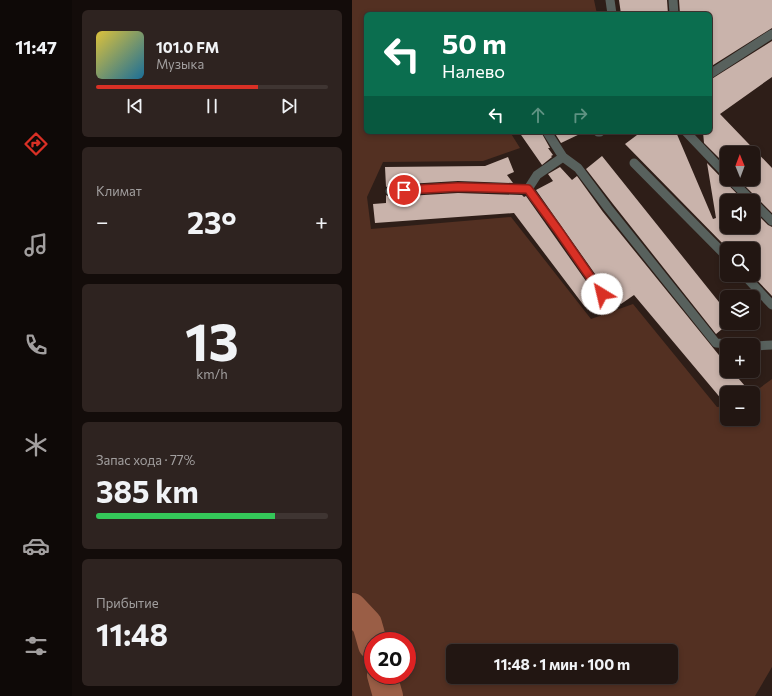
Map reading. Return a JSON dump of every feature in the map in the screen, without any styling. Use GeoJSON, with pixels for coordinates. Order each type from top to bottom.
{"type":"FeatureCollection","features":[{"type":"Feature","properties":{"kind":"lane"},"geometry":{"type":"LineString","coordinates":[[610,0],[612,12]]}},
{"type":"Feature","properties":{"kind":"lane"},"geometry":{"type":"LineString","coordinates":[[673,0],[674,12]]}},
{"type":"Feature","properties":{"kind":"lane"},"geometry":{"type":"LineString","coordinates":[[712,73],[772,34]]}},
{"type":"Feature","properties":{"kind":"lane"},"geometry":{"type":"LineString","coordinates":[[548,134],[563,157],[578,168],[608,208],[716,343],[720,343]]}},
{"type":"Feature","properties":{"kind":"lane"},"geometry":{"type":"LineString","coordinates":[[688,134],[720,168]]}},
{"type":"Feature","properties":{"kind":"lane"},"geometry":{"type":"LineString","coordinates":[[528,189],[537,175],[563,157]]}},
{"type":"Feature","properties":{"kind":"lane"},"geometry":{"type":"LineString","coordinates":[[634,162],[720,250]]}},
{"type":"Feature","properties":{"kind":"lane"},"geometry":{"type":"LineString","coordinates":[[737,186],[744,194]]}},
{"type":"Feature","properties":{"kind":"lane"},"geometry":{"type":"LineString","coordinates":[[390,191],[458,187],[528,189]]}},
{"type":"Feature","properties":{"kind":"lane"},"geometry":{"type":"LineString","coordinates":[[528,189],[602,294]]}},
{"type":"Feature","properties":{"kind":"lane"},"geometry":{"type":"LineString","coordinates":[[760,210],[772,221]]}},
{"type":"Feature","properties":{"kind":"lane"},"geometry":{"type":"LineString","coordinates":[[751,282],[772,305]]}},
{"type":"Feature","properties":{"kind":"lane"},"geometry":{"type":"LineString","coordinates":[[760,345],[772,344]]}},
{"type":"Feature","properties":{"kind":"shaded area"},"geometry":{"type":"Polygon","coordinates":[[[352,0],[594,0],[597,12],[364,12],[364,134],[511,134],[520,148],[483,161],[383,162],[367,197],[371,229],[511,217],[591,319],[633,304],[717,407],[720,407],[720,426],[760,426],[760,388],[772,379],[772,667],[755,696],[352,696],[352,0]]]}},
{"type":"Feature","properties":{"kind":"building"},"geometry":{"type":"Polygon","coordinates":[[[619,0],[667,0],[668,12],[621,12],[619,0]]]}},
{"type":"Feature","properties":{"kind":"building"},"geometry":{"type":"Polygon","coordinates":[[[679,0],[772,0],[772,28],[712,66],[712,12],[680,12],[679,0]]]}},
{"type":"Feature","properties":{"kind":"building"},"geometry":{"type":"Polygon","coordinates":[[[772,41],[772,77],[720,114],[751,146],[720,146],[720,159],[704,143],[703,134],[712,134],[712,79],[772,41]]]}},
{"type":"Feature","properties":{"kind":"building"},"geometry":{"type":"Polygon","coordinates":[[[520,134],[542,134],[550,148],[548,148],[553,155],[542,165],[520,134]]]}},
{"type":"Feature","properties":{"kind":"building"},"geometry":{"type":"Polygon","coordinates":[[[555,134],[580,134],[561,143],[555,134]]]}},
{"type":"Feature","properties":{"kind":"building"},"geometry":{"type":"Polygon","coordinates":[[[638,134],[677,134],[713,219],[716,218],[707,163],[720,176],[720,186],[729,186],[737,194],[720,194],[720,234],[760,234],[760,217],[772,227],[772,296],[759,282],[760,282],[760,242],[721,242],[625,144],[638,134]]]}},
{"type":"Feature","properties":{"kind":"building"},"geometry":{"type":"Polygon","coordinates":[[[602,156],[720,303],[721,330],[716,334],[613,204],[586,169],[602,156]]]}},
{"type":"Feature","properties":{"kind":"building"},"geometry":{"type":"Polygon","coordinates":[[[760,156],[772,168],[772,213],[760,201],[760,194],[753,194],[745,186],[760,186],[760,156]]]}},
{"type":"Feature","properties":{"kind":"building"},"geometry":{"type":"Polygon","coordinates":[[[508,157],[514,172],[507,175],[513,183],[458,181],[390,185],[386,187],[385,167],[485,166],[508,157]]]}},
{"type":"Feature","properties":{"kind":"building"},"geometry":{"type":"Polygon","coordinates":[[[560,167],[572,180],[577,176],[603,212],[720,356],[720,378],[738,378],[745,386],[720,386],[720,397],[634,295],[621,304],[610,289],[607,291],[536,190],[553,181],[548,174],[560,167]]]}},
{"type":"Feature","properties":{"kind":"building"},"geometry":{"type":"Polygon","coordinates":[[[458,193],[526,196],[598,298],[585,307],[514,213],[375,223],[373,204],[386,203],[386,195],[390,197],[458,193]]]}},
{"type":"Feature","properties":{"kind":"waterway"},"geometry":{"type":"LineString","coordinates":[[352,608],[367,624],[369,632]]}},
{"type":"Feature","properties":{"kind":"waterway"},"geometry":{"type":"LineString","coordinates":[[385,684],[388,696]]}},
{"type":"Feature","properties":{"kind":"route"},"geometry":{"type":"LineString","coordinates":[[404,190],[458,187],[528,189],[602,294]]}}]}
